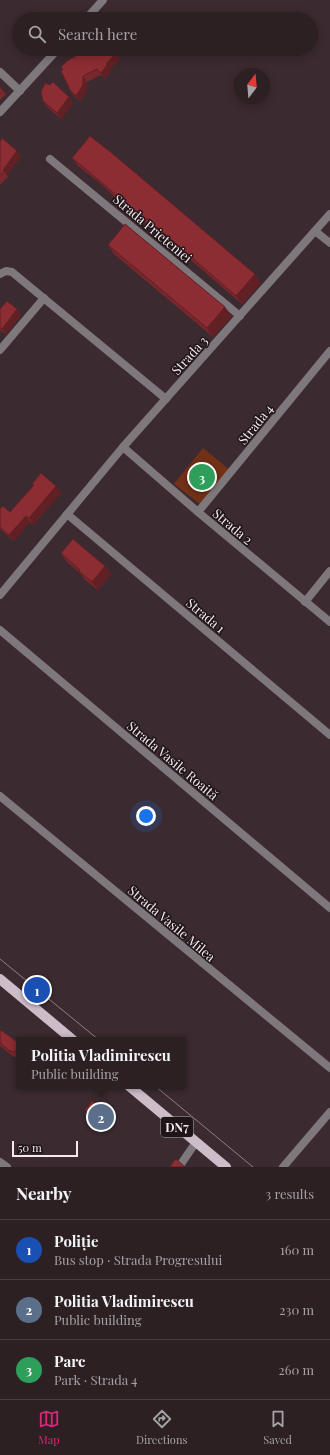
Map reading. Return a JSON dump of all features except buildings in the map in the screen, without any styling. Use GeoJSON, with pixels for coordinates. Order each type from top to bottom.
{"type":"FeatureCollection","features":[{"type":"Feature","properties":{"kind":"main road"},"geometry":{"type":"LineString","coordinates":[[1,982],[69,1037]]}},
{"type":"Feature","properties":{"kind":"main road","name":"DN7"},"geometry":{"type":"LineString","coordinates":[[133,1089],[226,1167]]}},
{"type":"Feature","properties":{"kind":"street"},"geometry":{"type":"LineString","coordinates":[[92,12],[103,0]]}},
{"type":"Feature","properties":{"kind":"street"},"geometry":{"type":"LineString","coordinates":[[0,112],[52,56]]}},
{"type":"Feature","properties":{"kind":"street"},"geometry":{"type":"LineString","coordinates":[[0,72],[20,91]]}},
{"type":"Feature","properties":{"kind":"street","name":"Strada Prieteniei"},"geometry":{"type":"LineString","coordinates":[[50,159],[240,316]]}},
{"type":"Feature","properties":{"kind":"street","name":"Strada 3"},"geometry":{"type":"LineString","coordinates":[[0,596],[123,447],[330,214]]}},
{"type":"Feature","properties":{"kind":"street"},"geometry":{"type":"LineString","coordinates":[[315,231],[330,243]]}},
{"type":"Feature","properties":{"kind":"street"},"geometry":{"type":"LineString","coordinates":[[3,272],[12,272],[166,399]]}},
{"type":"Feature","properties":{"kind":"street"},"geometry":{"type":"LineString","coordinates":[[0,350],[44,298]]}},
{"type":"Feature","properties":{"kind":"street","name":"Strada 4"},"geometry":{"type":"LineString","coordinates":[[198,512],[330,350]]}},
{"type":"Feature","properties":{"kind":"street","name":"Strada 2"},"geometry":{"type":"LineString","coordinates":[[123,447],[198,512],[330,622]]}},
{"type":"Feature","properties":{"kind":"street","name":"Strada 1"},"geometry":{"type":"LineString","coordinates":[[67,514],[330,735]]}},
{"type":"Feature","properties":{"kind":"street"},"geometry":{"type":"LineString","coordinates":[[306,602],[330,571]]}},
{"type":"Feature","properties":{"kind":"street","name":"Strada Vasile Roaită"},"geometry":{"type":"LineString","coordinates":[[0,630],[330,908]]}},
{"type":"Feature","properties":{"kind":"street","name":"Strada Vasile Milea"},"geometry":{"type":"LineString","coordinates":[[0,796],[330,1068]]}},
{"type":"Feature","properties":{"kind":"street"},"geometry":{"type":"LineString","coordinates":[[283,1167],[330,1112]]}},
{"type":"Feature","properties":{"kind":"street"},"geometry":{"type":"LineString","coordinates":[[179,1167],[196,1142]]}},
{"type":"Feature","properties":{"kind":"street"},"geometry":{"type":"LineString","coordinates":[[0,1162],[7,1167]]}},
{"type":"Feature","properties":{"kind":"shaded area"},"geometry":{"type":"Polygon","coordinates":[[[203,448],[230,470],[201,505],[174,484],[203,448]]]}},
{"type":"Feature","properties":{"kind":"tram line"},"geometry":{"type":"LineString","coordinates":[[0,959],[95,1037]]}},
{"type":"Feature","properties":{"kind":"tram line"},"geometry":{"type":"LineString","coordinates":[[159,1089],[253,1167]]}},
{"type":"Feature","properties":{"kind":"place","name":"Parc"},"geometry":{"type":"Point","coordinates":[202,477]}},
{"type":"Feature","properties":{"kind":"place","name":"Poliție"},"geometry":{"type":"Point","coordinates":[37,990]}},
{"type":"Feature","properties":{"kind":"place","name":"Politia Vladimirescu"},"geometry":{"type":"Point","coordinates":[101,1117]}}]}
